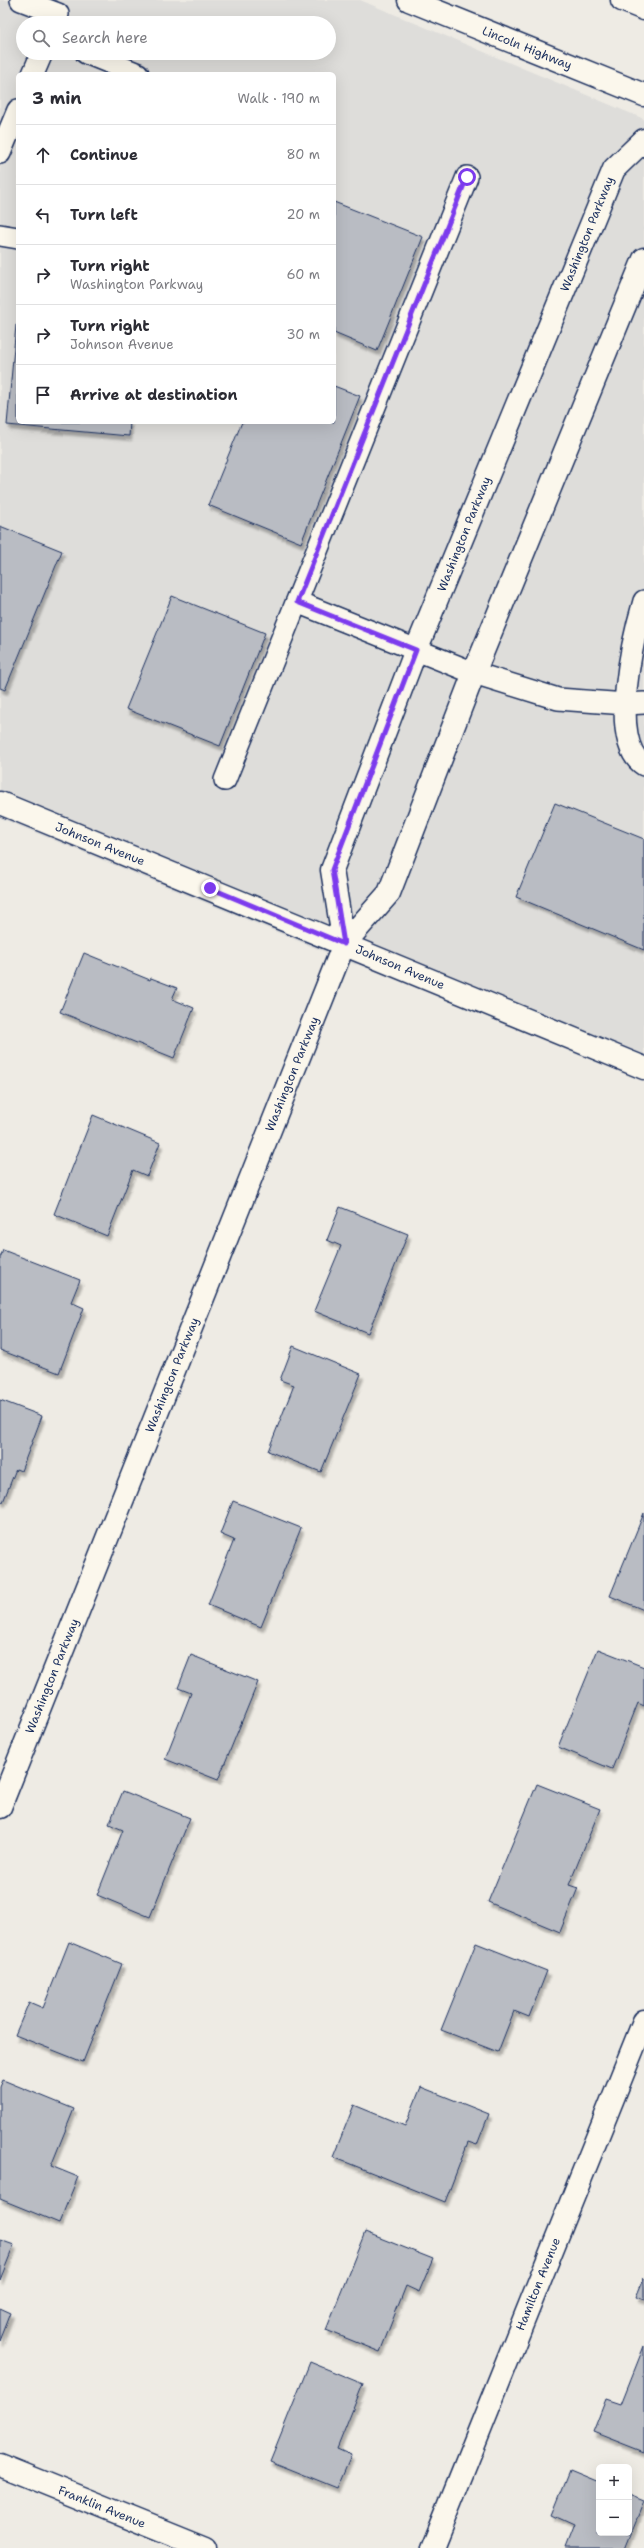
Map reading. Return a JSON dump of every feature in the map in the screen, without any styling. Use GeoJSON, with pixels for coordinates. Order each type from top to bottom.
{"type":"FeatureCollection","features":[{"type":"Feature","properties":{"kind":"street","name":"Lincoln Highway"},"geometry":{"type":"LineString","coordinates":[[409,0],[644,95]]}},
{"type":"Feature","properties":{"kind":"street"},"geometry":{"type":"LineString","coordinates":[[622,0],[644,9]]}},
{"type":"Feature","properties":{"kind":"street","name":"Washington Parkway"},"geometry":{"type":"LineString","coordinates":[[344,944],[332,870],[416,650],[614,169],[644,140]]}},
{"type":"Feature","properties":{"kind":"street","name":"Washington Parkway"},"geometry":{"type":"LineString","coordinates":[[0,1807],[344,944],[389,893],[474,674],[644,260]]}},
{"type":"Feature","properties":{"kind":"street","name":"Johnson Avenue"},"geometry":{"type":"LineString","coordinates":[[0,803],[644,1068]]}},
{"type":"Feature","properties":{"kind":"street","name":"Hamilton Avenue"},"geometry":{"type":"LineString","coordinates":[[432,2548],[644,2021]]}},
{"type":"Feature","properties":{"kind":"street","name":"Franklin Avenue"},"geometry":{"type":"LineString","coordinates":[[0,2465],[205,2548]]}},
{"type":"Feature","properties":{"kind":"lane"},"geometry":{"type":"LineString","coordinates":[[21,0],[58,14],[57,16]]}},
{"type":"Feature","properties":{"kind":"lane"},"geometry":{"type":"LineString","coordinates":[[34,72],[39,60]]}},
{"type":"Feature","properties":{"kind":"lane"},"geometry":{"type":"LineString","coordinates":[[103,60],[133,72]]}},
{"type":"Feature","properties":{"kind":"lane"},"geometry":{"type":"LineString","coordinates":[[0,153],[16,115]]}},
{"type":"Feature","properties":{"kind":"lane"},"geometry":{"type":"LineString","coordinates":[[225,780],[467,177]]}},
{"type":"Feature","properties":{"kind":"lane"},"geometry":{"type":"LineString","coordinates":[[0,235],[16,238]]}},
{"type":"Feature","properties":{"kind":"lane"},"geometry":{"type":"LineString","coordinates":[[644,601],[633,635],[627,674],[635,703],[630,744],[640,763],[644,765]]}},
{"type":"Feature","properties":{"kind":"lane"},"geometry":{"type":"LineString","coordinates":[[297,602],[474,674],[558,699],[635,703]]}},
{"type":"Feature","properties":{"kind":"shaded area"},"geometry":{"type":"Polygon","coordinates":[[[0,0],[360,0],[644,119],[644,1056],[369,944],[356,965],[0,818],[0,0]]]}},
{"type":"Feature","properties":{"kind":"building"},"geometry":{"type":"Polygon","coordinates":[[[336,203],[423,237],[377,351],[336,334],[336,203]]]}},
{"type":"Feature","properties":{"kind":"building"},"geometry":{"type":"Polygon","coordinates":[[[16,325],[16,424],[130,424],[129,436],[7,425],[16,325]]]}},
{"type":"Feature","properties":{"kind":"building"},"geometry":{"type":"Polygon","coordinates":[[[336,387],[360,396],[301,543],[208,505],[241,424],[336,424],[336,387]]]}},
{"type":"Feature","properties":{"kind":"building"},"geometry":{"type":"Polygon","coordinates":[[[0,526],[62,551],[5,690],[0,688],[0,526]]]}},
{"type":"Feature","properties":{"kind":"building"},"geometry":{"type":"Polygon","coordinates":[[[172,596],[265,633],[220,746],[126,709],[172,596]]]}},
{"type":"Feature","properties":{"kind":"building"},"geometry":{"type":"Polygon","coordinates":[[[555,803],[644,839],[644,950],[516,897],[555,803]]]}},
{"type":"Feature","properties":{"kind":"building"},"geometry":{"type":"Polygon","coordinates":[[[84,953],[150,980],[151,978],[177,988],[172,999],[194,1008],[174,1058],[60,1012],[84,953]]]}},
{"type":"Feature","properties":{"kind":"building"},"geometry":{"type":"Polygon","coordinates":[[[93,1115],[160,1143],[147,1176],[133,1170],[107,1236],[54,1214],[93,1115]]]}},
{"type":"Feature","properties":{"kind":"building"},"geometry":{"type":"Polygon","coordinates":[[[340,1207],[408,1234],[368,1333],[314,1311],[341,1246],[327,1240],[340,1207]]]}},
{"type":"Feature","properties":{"kind":"building"},"geometry":{"type":"Polygon","coordinates":[[[3,1250],[80,1280],[71,1302],[84,1308],[59,1373],[0,1350],[0,1258],[3,1250]]]}},
{"type":"Feature","properties":{"kind":"building"},"geometry":{"type":"Polygon","coordinates":[[[293,1346],[361,1374],[321,1472],[268,1451],[294,1385],[280,1380],[293,1346]]]}},
{"type":"Feature","properties":{"kind":"building"},"geometry":{"type":"Polygon","coordinates":[[[0,1400],[42,1416],[21,1471],[16,1469],[3,1502],[0,1501],[0,1400]]]}},
{"type":"Feature","properties":{"kind":"building"},"geometry":{"type":"Polygon","coordinates":[[[233,1501],[301,1528],[261,1627],[208,1605],[234,1540],[220,1534],[233,1501]]]}},
{"type":"Feature","properties":{"kind":"building"},"geometry":{"type":"Polygon","coordinates":[[[644,1513],[644,1610],[610,1596],[644,1513]]]}},
{"type":"Feature","properties":{"kind":"building"},"geometry":{"type":"Polygon","coordinates":[[[598,1649],[644,1667],[644,1706],[638,1703],[612,1769],[558,1747],[598,1649]]]}},
{"type":"Feature","properties":{"kind":"building"},"geometry":{"type":"Polygon","coordinates":[[[191,1655],[258,1682],[218,1780],[165,1759],[191,1693],[178,1688],[191,1655]]]}},
{"type":"Feature","properties":{"kind":"building"},"geometry":{"type":"Polygon","coordinates":[[[537,1784],[600,1809],[569,1885],[578,1888],[560,1932],[488,1902],[537,1784]]]}},
{"type":"Feature","properties":{"kind":"building"},"geometry":{"type":"Polygon","coordinates":[[[123,1791],[190,1818],[150,1917],[97,1895],[123,1830],[109,1824],[123,1791]]]}},
{"type":"Feature","properties":{"kind":"building"},"geometry":{"type":"Polygon","coordinates":[[[69,1942],[122,1964],[83,2062],[15,2035],[29,2002],[43,2008],[69,1942]]]}},
{"type":"Feature","properties":{"kind":"building"},"geometry":{"type":"Polygon","coordinates":[[[476,1943],[547,1971],[529,2017],[514,2011],[498,2052],[441,2030],[476,1943]]]}},
{"type":"Feature","properties":{"kind":"building"},"geometry":{"type":"Polygon","coordinates":[[[3,2080],[74,2109],[51,2166],[78,2177],[59,2223],[0,2199],[0,2087],[3,2080]]]}},
{"type":"Feature","properties":{"kind":"building"},"geometry":{"type":"Polygon","coordinates":[[[421,2087],[489,2114],[477,2145],[468,2142],[445,2202],[333,2157],[354,2105],[405,2126],[421,2087]]]}},
{"type":"Feature","properties":{"kind":"building"},"geometry":{"type":"Polygon","coordinates":[[[365,2232],[433,2259],[419,2292],[406,2286],[380,2352],[326,2330],[365,2232]]]}},
{"type":"Feature","properties":{"kind":"building"},"geometry":{"type":"Polygon","coordinates":[[[0,2240],[14,2245],[0,2280],[0,2240]]]}},
{"type":"Feature","properties":{"kind":"building"},"geometry":{"type":"Polygon","coordinates":[[[644,2278],[644,2300],[636,2297],[644,2278]]]}},
{"type":"Feature","properties":{"kind":"building"},"geometry":{"type":"Polygon","coordinates":[[[0,2308],[11,2313],[0,2341],[0,2308]]]}},
{"type":"Feature","properties":{"kind":"building"},"geometry":{"type":"Polygon","coordinates":[[[644,2346],[644,2452],[593,2432],[606,2399],[621,2404],[644,2346]]]}},
{"type":"Feature","properties":{"kind":"building"},"geometry":{"type":"Polygon","coordinates":[[[310,2362],[363,2384],[337,2449],[351,2455],[337,2488],[270,2461],[310,2362]]]}},
{"type":"Feature","properties":{"kind":"building"},"geometry":{"type":"Polygon","coordinates":[[[570,2470],[596,2481],[596,2536],[630,2536],[625,2548],[565,2548],[574,2525],[552,2515],[570,2470]]]}},
{"type":"Feature","properties":{"kind":"building"},"geometry":{"type":"Polygon","coordinates":[[[632,2496],[644,2501],[632,2531],[632,2496]]]}},
{"type":"Feature","properties":{"kind":"route"},"geometry":{"type":"LineString","coordinates":[[210,888],[344,944],[332,870],[416,650],[297,602],[467,177]]}}]}
